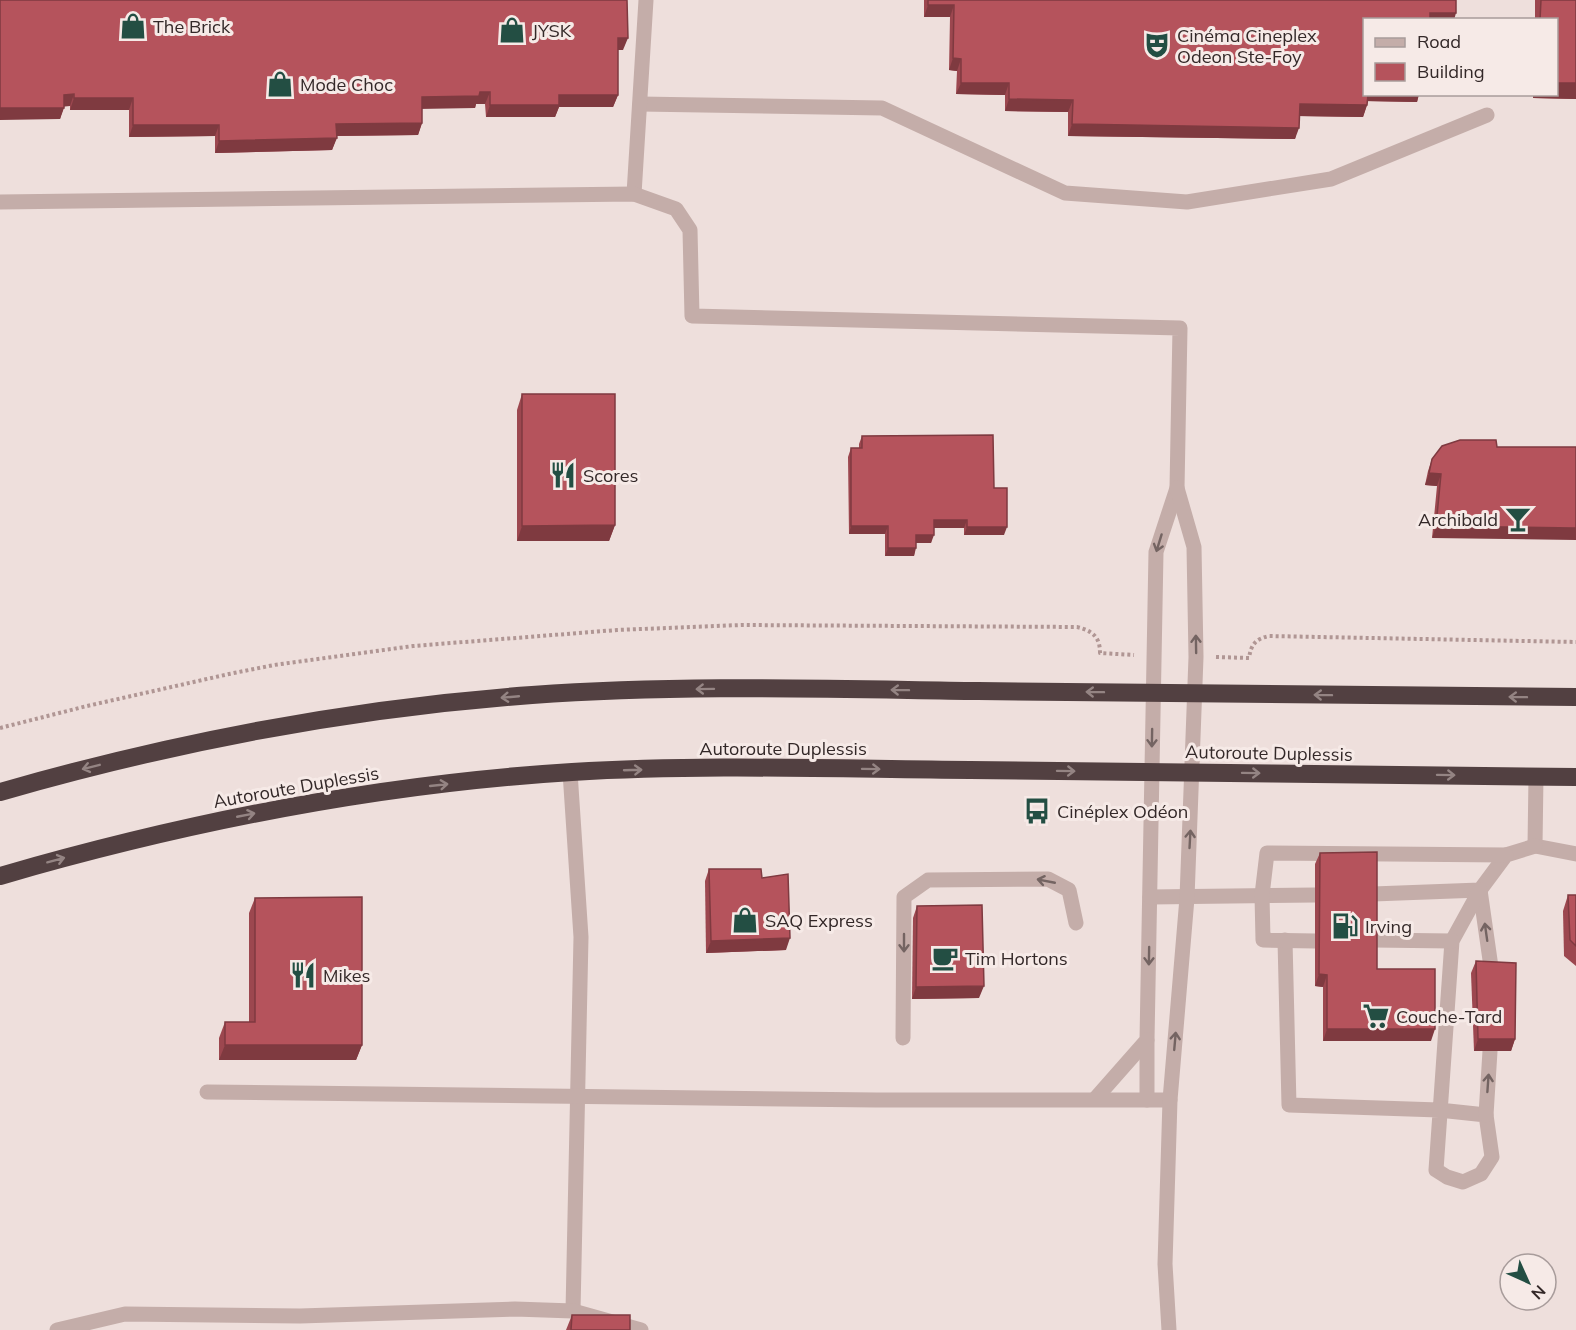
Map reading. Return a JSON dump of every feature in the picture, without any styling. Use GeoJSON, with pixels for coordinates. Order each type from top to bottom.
{"type":"FeatureCollection","features":[{"type":"Feature","properties":{"kind":"highway"},"geometry":{"type":"LineString","coordinates":[[0,792],[148,753],[228,736],[375,712],[518,696],[605,691],[760,688],[1576,697]]}},
{"type":"Feature","properties":{"kind":"highway","name":"Autoroute Duplessis"},"geometry":{"type":"LineString","coordinates":[[0,876],[142,838],[280,809],[422,787],[570,772],[742,768],[1576,777]]}},
{"type":"Feature","properties":{"kind":"lane"},"geometry":{"type":"LineString","coordinates":[[634,194],[646,0]]}},
{"type":"Feature","properties":{"kind":"lane"},"geometry":{"type":"LineString","coordinates":[[640,104],[882,108],[1065,193],[1187,202],[1331,179],[1487,115]]}},
{"type":"Feature","properties":{"kind":"lane"},"geometry":{"type":"LineString","coordinates":[[0,202],[634,194],[676,209],[690,230],[693,315],[1180,328],[1177,488],[1156,552],[1147,1100]]}},
{"type":"Feature","properties":{"kind":"lane"},"geometry":{"type":"LineString","coordinates":[[1169,1330],[1165,1264],[1170,1100],[1187,897],[1197,657],[1194,547],[1177,488]]}},
{"type":"Feature","properties":{"kind":"lane"},"geometry":{"type":"LineString","coordinates":[[570,772],[581,937],[573,1311]]}},
{"type":"Feature","properties":{"kind":"lane"},"geometry":{"type":"LineString","coordinates":[[1535,846],[1536,776]]}},
{"type":"Feature","properties":{"kind":"lane"},"geometry":{"type":"LineString","coordinates":[[1315,941],[1263,940],[1262,895],[1267,853],[1506,855],[1535,846],[1576,854]]}},
{"type":"Feature","properties":{"kind":"lane"},"geometry":{"type":"LineString","coordinates":[[1490,1051],[1486,1114],[1492,1156],[1481,1174],[1463,1182],[1446,1177],[1436,1170],[1452,941],[1480,890],[1506,855]]}},
{"type":"Feature","properties":{"kind":"lane"},"geometry":{"type":"LineString","coordinates":[[903,1038],[904,897],[928,880],[1048,879],[1069,890],[1076,923]]}},
{"type":"Feature","properties":{"kind":"lane"},"geometry":{"type":"LineString","coordinates":[[1373,894],[1480,890]]}},
{"type":"Feature","properties":{"kind":"lane"},"geometry":{"type":"LineString","coordinates":[[1480,890],[1492,974]]}},
{"type":"Feature","properties":{"kind":"lane"},"geometry":{"type":"LineString","coordinates":[[1150,897],[1315,895]]}},
{"type":"Feature","properties":{"kind":"lane"},"geometry":{"type":"LineString","coordinates":[[1285,940],[1289,1105],[1439,1110],[1486,1114]]}},
{"type":"Feature","properties":{"kind":"lane"},"geometry":{"type":"LineString","coordinates":[[1373,940],[1452,941]]}},
{"type":"Feature","properties":{"kind":"lane"},"geometry":{"type":"LineString","coordinates":[[1095,1099],[1147,1040]]}},
{"type":"Feature","properties":{"kind":"lane"},"geometry":{"type":"LineString","coordinates":[[207,1092],[578,1097],[1170,1100]]}},
{"type":"Feature","properties":{"kind":"lane"},"geometry":{"type":"LineString","coordinates":[[57,1330],[125,1314],[300,1316],[515,1309],[573,1311],[640,1330]]}},
{"type":"Feature","properties":{"kind":"path"},"geometry":{"type":"LineString","coordinates":[[0,728],[87,706],[274,665],[413,646],[617,630],[779,624],[1077,627],[1092,632],[1098,637],[1100,653],[1124,654]]}},
{"type":"Feature","properties":{"kind":"path"},"geometry":{"type":"LineString","coordinates":[[1225,657],[1249,658],[1253,644],[1269,636],[1576,642]]}},
{"type":"Feature","properties":{"kind":"building"},"geometry":{"type":"Polygon","coordinates":[[[0,0],[627,0],[628,38],[618,38],[618,95],[559,95],[559,105],[490,105],[490,92],[480,92],[479,96],[422,97],[422,123],[336,124],[337,138],[219,141],[219,125],[133,125],[133,98],[74,98],[74,94],[64,95],[64,108],[0,108],[0,0]]]}},
{"type":"Feature","properties":{"kind":"building","name":"Cinéma Cineplex Odeon Ste-Foy"},"geometry":{"type":"Polygon","coordinates":[[[928,0],[1456,0],[1456,13],[1430,13],[1430,18],[1363,18],[1363,96],[1368,96],[1367,105],[1300,104],[1299,128],[1072,124],[1073,100],[1009,99],[1009,83],[961,83],[961,59],[953,58],[954,5],[928,5],[928,0]]]}},
{"type":"Feature","properties":{"kind":"building"},"geometry":{"type":"Polygon","coordinates":[[[1541,0],[1576,0],[1576,83],[1558,83],[1558,18],[1540,18],[1541,0]]]}},
{"type":"Feature","properties":{"kind":"building","name":"Scores"},"geometry":{"type":"Polygon","coordinates":[[[522,394],[615,394],[615,525],[522,526],[522,394]]]}},
{"type":"Feature","properties":{"kind":"building"},"geometry":{"type":"Polygon","coordinates":[[[993,435],[994,488],[1007,488],[1007,527],[967,527],[967,520],[934,520],[934,535],[916,535],[916,548],[888,548],[888,526],[851,526],[851,448],[862,448],[862,436],[993,435]]]}},
{"type":"Feature","properties":{"kind":"building"},"geometry":{"type":"Polygon","coordinates":[[[1460,440],[1496,440],[1497,447],[1576,447],[1576,528],[1436,526],[1441,474],[1429,473],[1432,459],[1442,446],[1460,440]]]}},
{"type":"Feature","properties":{"kind":"building"},"geometry":{"type":"Polygon","coordinates":[[[1377,852],[1377,969],[1435,969],[1435,1029],[1327,1029],[1327,975],[1319,974],[1320,853],[1377,852]]]}},
{"type":"Feature","properties":{"kind":"building","name":"SAQ Express"},"geometry":{"type":"Polygon","coordinates":[[[709,869],[761,869],[762,878],[788,874],[790,938],[711,941],[709,869]]]}},
{"type":"Feature","properties":{"kind":"building"},"geometry":{"type":"Polygon","coordinates":[[[1568,895],[1576,895],[1576,946],[1570,940],[1568,895]]]}},
{"type":"Feature","properties":{"kind":"building","name":"Mikes"},"geometry":{"type":"Polygon","coordinates":[[[362,897],[362,1045],[225,1045],[225,1022],[255,1022],[255,898],[362,897]]]}},
{"type":"Feature","properties":{"kind":"building","name":"Tim Hortons"},"geometry":{"type":"Polygon","coordinates":[[[982,905],[984,986],[916,987],[917,906],[982,905]]]}},
{"type":"Feature","properties":{"kind":"building"},"geometry":{"type":"Polygon","coordinates":[[[1476,961],[1516,963],[1515,1039],[1478,1039],[1476,961]]]}},
{"type":"Feature","properties":{"kind":"building"},"geometry":{"type":"Polygon","coordinates":[[[572,1315],[630,1315],[630,1330],[571,1330],[572,1315]]]}},
{"type":"Feature","properties":{"kind":"place","name":"The Brick"},"geometry":{"type":"Point","coordinates":[133,26]}},
{"type":"Feature","properties":{"kind":"place","name":"JYSK"},"geometry":{"type":"Point","coordinates":[512,30]}},
{"type":"Feature","properties":{"kind":"place","name":"Cinéma Cineplex Odeon Ste-Foy"},"geometry":{"type":"Point","coordinates":[1157,45]}},
{"type":"Feature","properties":{"kind":"place","name":"Mode Choc"},"geometry":{"type":"Point","coordinates":[280,84]}},
{"type":"Feature","properties":{"kind":"place","name":"Scores"},"geometry":{"type":"Point","coordinates":[563,475]}},
{"type":"Feature","properties":{"kind":"place","name":"Archibald"},"geometry":{"type":"Point","coordinates":[1518,519]}},
{"type":"Feature","properties":{"kind":"place","name":"Cinéplex Odéon"},"geometry":{"type":"Point","coordinates":[1037,811]}},
{"type":"Feature","properties":{"kind":"place","name":"SAQ Express"},"geometry":{"type":"Point","coordinates":[745,920]}},
{"type":"Feature","properties":{"kind":"place","name":"Irving"},"geometry":{"type":"Point","coordinates":[1345,926]}},
{"type":"Feature","properties":{"kind":"place","name":"Tim Hortons"},"geometry":{"type":"Point","coordinates":[945,958]}},
{"type":"Feature","properties":{"kind":"place","name":"Mikes"},"geometry":{"type":"Point","coordinates":[303,975]}},
{"type":"Feature","properties":{"kind":"place","name":"Couche-Tard"},"geometry":{"type":"Point","coordinates":[1376,1016]}}]}
